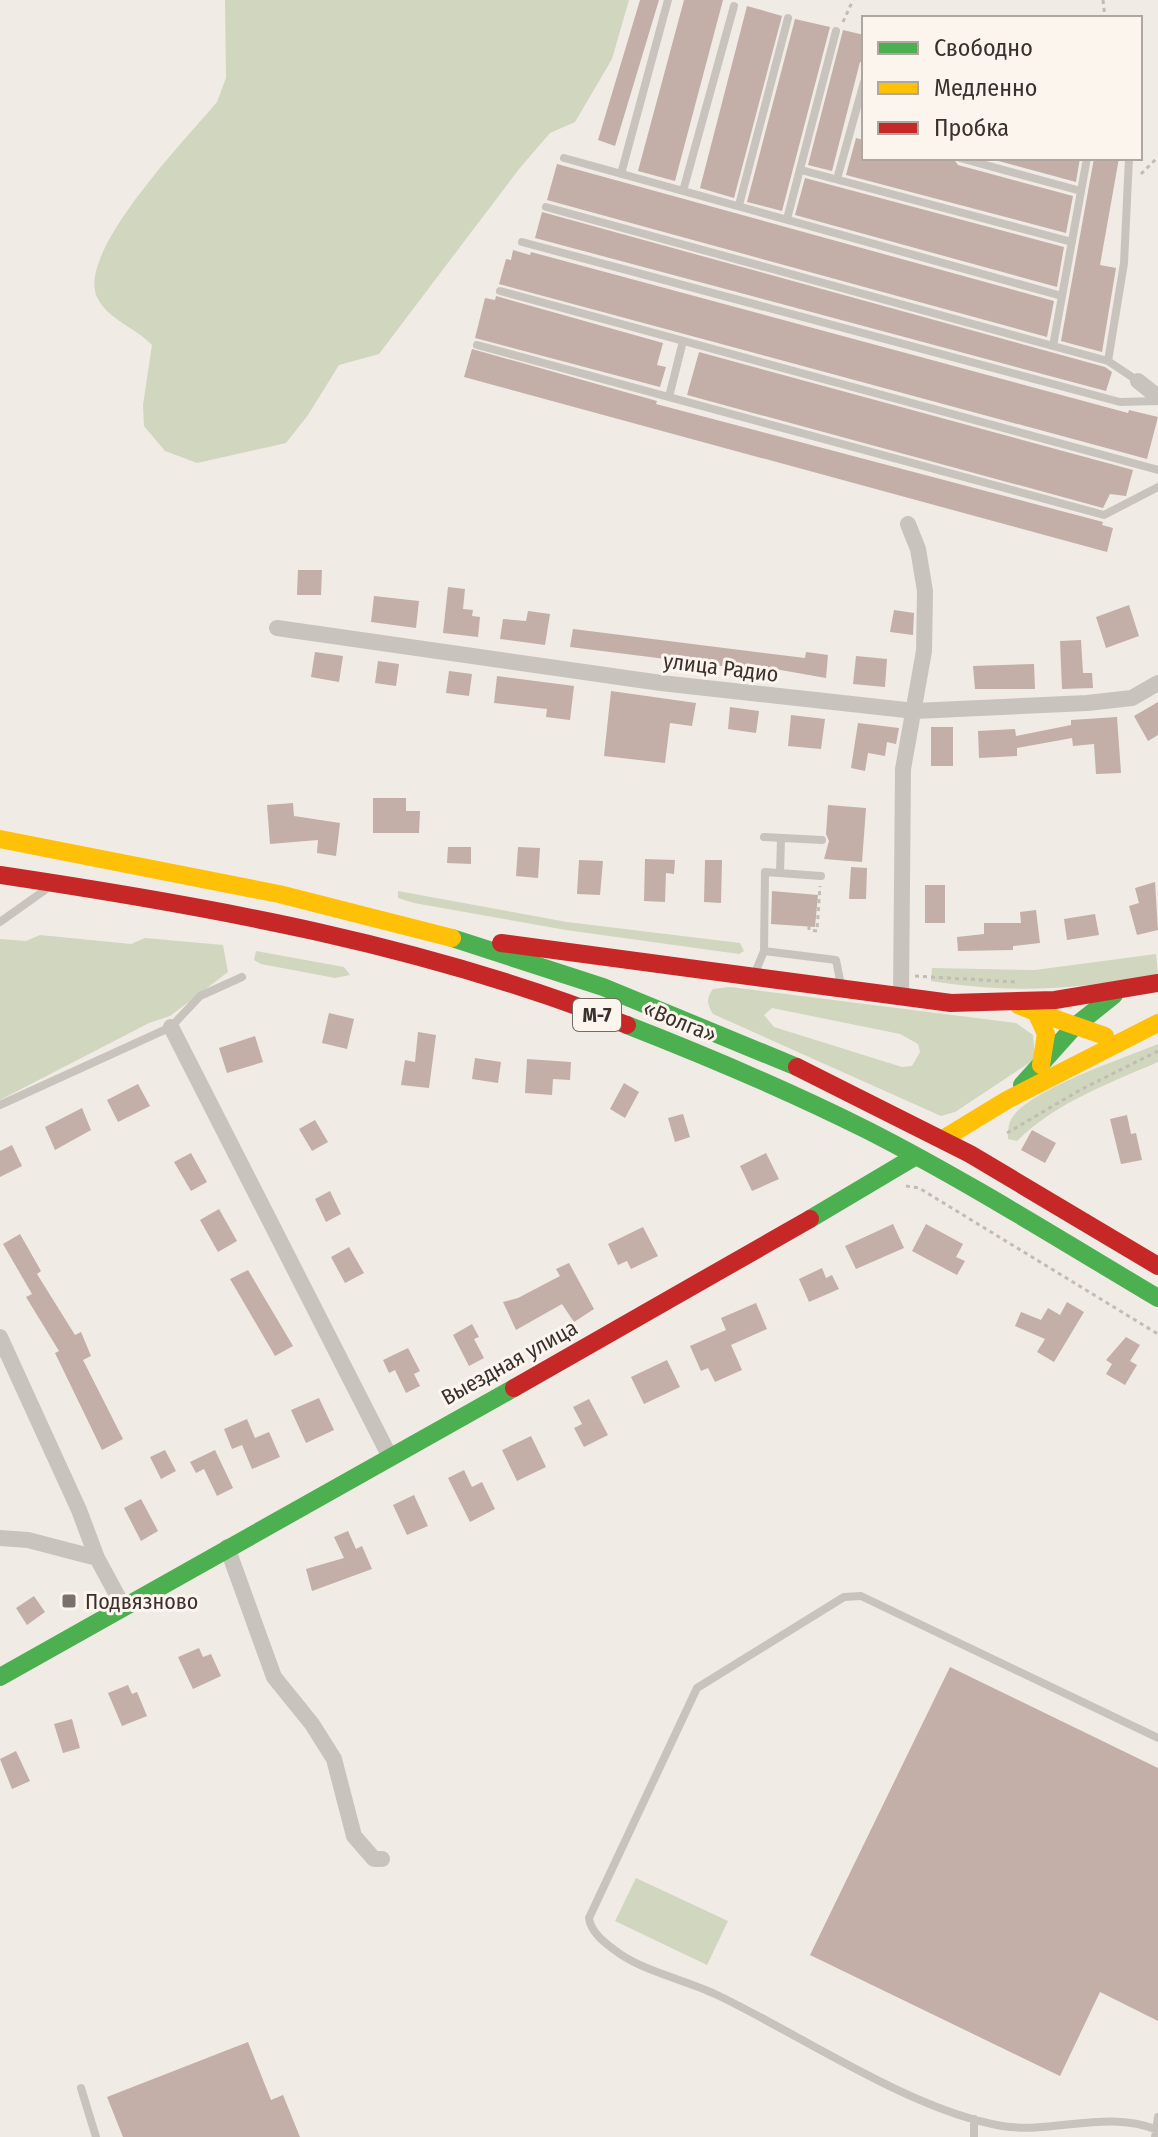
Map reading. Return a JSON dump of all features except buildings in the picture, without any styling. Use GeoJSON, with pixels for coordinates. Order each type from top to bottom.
{"type":"FeatureCollection","features":[{"type":"Feature","properties":{"kind":"main road","name":"«Волга»"},"geometry":{"type":"LineString","coordinates":[[0,839],[249,886],[440,934],[553,969],[691,1022],[798,1068],[943,1139],[1158,1266]]}},
{"type":"Feature","properties":{"kind":"main road","name":"«Волга»"},"geometry":{"type":"LineString","coordinates":[[0,875],[262,917],[471,971],[675,1044],[825,1110],[916,1156],[1158,1298]]}},
{"type":"Feature","properties":{"kind":"main road"},"geometry":{"type":"LineString","coordinates":[[440,934],[842,990],[1018,1005],[1117,992],[1158,983]]}},
{"type":"Feature","properties":{"kind":"main road"},"geometry":{"type":"LineString","coordinates":[[1007,1100],[1074,1027],[1117,992]]}},
{"type":"Feature","properties":{"kind":"main road"},"geometry":{"type":"LineString","coordinates":[[1018,1005],[1074,1027],[1127,1039]]}},
{"type":"Feature","properties":{"kind":"main road"},"geometry":{"type":"LineString","coordinates":[[1100,1005],[1105,1036]]}},
{"type":"Feature","properties":{"kind":"main road"},"geometry":{"type":"LineString","coordinates":[[1036,1012],[1046,1034],[1041,1065]]}},
{"type":"Feature","properties":{"kind":"main road"},"geometry":{"type":"LineString","coordinates":[[943,1139],[1007,1100],[1158,1023]]}},
{"type":"Feature","properties":{"kind":"main road","name":"Выездная улица"},"geometry":{"type":"LineString","coordinates":[[0,1677],[389,1455],[704,1283],[916,1156]]}},
{"type":"Feature","properties":{"kind":"street"},"geometry":{"type":"LineString","coordinates":[[1138,381],[1158,399]]}},
{"type":"Feature","properties":{"kind":"street"},"geometry":{"type":"LineString","coordinates":[[901,997],[903,769],[924,651],[925,591],[918,549],[908,524]]}},
{"type":"Feature","properties":{"kind":"street","name":"улица Радио"},"geometry":{"type":"LineString","coordinates":[[277,628],[661,683],[915,711],[1132,698],[1158,683]]}},
{"type":"Feature","properties":{"kind":"street"},"geometry":{"type":"LineString","coordinates":[[171,1027],[389,1455]]}},
{"type":"Feature","properties":{"kind":"street"},"geometry":{"type":"LineString","coordinates":[[0,1337],[79,1510],[97,1558],[123,1606]]}},
{"type":"Feature","properties":{"kind":"street"},"geometry":{"type":"LineString","coordinates":[[0,1538],[28,1540],[97,1558]]}},
{"type":"Feature","properties":{"kind":"street"},"geometry":{"type":"LineString","coordinates":[[227,1547],[274,1677],[312,1724],[334,1759],[354,1836],[374,1859],[382,1859]]}},
{"type":"Feature","properties":{"kind":"lane"},"geometry":{"type":"LineString","coordinates":[[621,174],[668,0]]}},
{"type":"Feature","properties":{"kind":"lane"},"geometry":{"type":"LineString","coordinates":[[683,191],[734,6]]}},
{"type":"Feature","properties":{"kind":"lane"},"geometry":{"type":"LineString","coordinates":[[739,205],[788,18]]}},
{"type":"Feature","properties":{"kind":"lane"},"geometry":{"type":"LineString","coordinates":[[787,219],[836,31]]}},
{"type":"Feature","properties":{"kind":"lane"},"geometry":{"type":"LineString","coordinates":[[837,179],[862,90]]}},
{"type":"Feature","properties":{"kind":"lane"},"geometry":{"type":"LineString","coordinates":[[852,129],[862,132]]}},
{"type":"Feature","properties":{"kind":"lane"},"geometry":{"type":"LineString","coordinates":[[564,158],[1062,296]]}},
{"type":"Feature","properties":{"kind":"lane"},"geometry":{"type":"LineString","coordinates":[[967,160],[1081,191]]}},
{"type":"Feature","properties":{"kind":"lane"},"geometry":{"type":"LineString","coordinates":[[1053,346],[1087,160]]}},
{"type":"Feature","properties":{"kind":"lane"},"geometry":{"type":"LineString","coordinates":[[1108,361],[1124,263],[1129,160]]}},
{"type":"Feature","properties":{"kind":"lane"},"geometry":{"type":"LineString","coordinates":[[801,170],[1072,242]]}},
{"type":"Feature","properties":{"kind":"lane"},"geometry":{"type":"LineString","coordinates":[[546,207],[1108,361],[1138,381]]}},
{"type":"Feature","properties":{"kind":"lane"},"geometry":{"type":"LineString","coordinates":[[522,242],[1120,402],[1158,399]]}},
{"type":"Feature","properties":{"kind":"lane"},"geometry":{"type":"LineString","coordinates":[[500,291],[1158,470]]}},
{"type":"Feature","properties":{"kind":"lane"},"geometry":{"type":"LineString","coordinates":[[669,397],[683,341]]}},
{"type":"Feature","properties":{"kind":"lane"},"geometry":{"type":"LineString","coordinates":[[477,345],[1104,515],[1158,487]]}},
{"type":"Feature","properties":{"kind":"lane"},"geometry":{"type":"LineString","coordinates":[[764,837],[822,840]]}},
{"type":"Feature","properties":{"kind":"lane"},"geometry":{"type":"LineString","coordinates":[[780,873],[781,838]]}},
{"type":"Feature","properties":{"kind":"lane"},"geometry":{"type":"LineString","coordinates":[[753,978],[764,951],[765,872],[821,876]]}},
{"type":"Feature","properties":{"kind":"lane"},"geometry":{"type":"LineString","coordinates":[[0,922],[56,883]]}},
{"type":"Feature","properties":{"kind":"lane"},"geometry":{"type":"LineString","coordinates":[[764,951],[836,960],[842,990]]}},
{"type":"Feature","properties":{"kind":"lane"},"geometry":{"type":"LineString","coordinates":[[0,1105],[171,1027],[200,996],[242,977]]}},
{"type":"Feature","properties":{"kind":"lane"},"geometry":{"type":"LineString","coordinates":[[1158,1738],[853,1594],[700,1685],[591,1912],[592,1929],[622,1955],[714,1994],[919,2098],[974,2119],[1029,2128],[1108,2120],[1135,2122],[1156,2132],[1158,2117]]}},
{"type":"Feature","properties":{"kind":"lane"},"geometry":{"type":"LineString","coordinates":[[81,2088],[96,2137]]}},
{"type":"Feature","properties":{"kind":"lane"},"geometry":{"type":"LineString","coordinates":[[974,2119],[974,2137]]}},
{"type":"Feature","properties":{"kind":"lane"},"geometry":{"type":"LineString","coordinates":[[1060,2124],[1064,2137]]}},
{"type":"Feature","properties":{"kind":"path"},"geometry":{"type":"LineString","coordinates":[[836,31],[853,0]]}},
{"type":"Feature","properties":{"kind":"path"},"geometry":{"type":"LineString","coordinates":[[809,926],[809,930],[817,931]]}},
{"type":"Feature","properties":{"kind":"path"},"geometry":{"type":"LineString","coordinates":[[902,975],[1015,982]]}},
{"type":"Feature","properties":{"kind":"path"},"geometry":{"type":"LineString","coordinates":[[1007,1133],[1080,1090],[1158,1051]]}},
{"type":"Feature","properties":{"kind":"path"},"geometry":{"type":"LineString","coordinates":[[899,1188],[910,1184],[919,1188],[1158,1334]]}},
{"type":"Feature","properties":{"kind":"green space"},"geometry":{"type":"Polygon","coordinates":[[[225,0],[629,0],[612,59],[575,122],[550,133],[519,169],[379,354],[339,365],[308,415],[286,443],[197,463],[165,451],[144,426],[143,405],[152,345],[102,305],[97,297],[95,277],[103,252],[138,196],[217,102],[226,78],[225,0]]]}},
{"type":"Feature","properties":{"kind":"green space"},"geometry":{"type":"Polygon","coordinates":[[[398,891],[567,922],[740,943],[744,951],[739,954],[566,930],[414,903],[398,898],[398,891]]]}},
{"type":"Feature","properties":{"kind":"green space"},"geometry":{"type":"Polygon","coordinates":[[[40,935],[131,944],[145,938],[223,945],[228,972],[170,1016],[149,1023],[0,1100],[0,939],[26,941],[40,935]]]}},
{"type":"Feature","properties":{"kind":"green space"},"geometry":{"type":"Polygon","coordinates":[[[256,951],[344,967],[350,975],[335,978],[261,964],[254,960],[256,951]]]}},
{"type":"Feature","properties":{"kind":"green space"},"geometry":{"type":"Polygon","coordinates":[[[1156,954],[1158,974],[1099,984],[1017,989],[931,981],[932,968],[1035,970],[1156,954]]]}},
{"type":"Feature","properties":{"kind":"green space"},"geometry":{"type":"Polygon","coordinates":[[[730,987],[1016,1023],[1033,1035],[1035,1059],[955,1112],[941,1116],[713,1014],[708,1002],[713,989],[730,987]],[[772,1008],[764,1015],[774,1027],[902,1067],[912,1066],[920,1052],[918,1044],[900,1034],[772,1008]]]}},
{"type":"Feature","properties":{"kind":"green space"},"geometry":{"type":"Polygon","coordinates":[[[1158,1044],[1158,1062],[1066,1105],[1017,1141],[1008,1139],[1012,1118],[1041,1094],[1158,1044]]]}},
{"type":"Feature","properties":{"kind":"green space"},"geometry":{"type":"Polygon","coordinates":[[[636,1878],[728,1921],[707,1965],[615,1921],[636,1878]]]}},
{"type":"Feature","properties":{"kind":"traffic: fast"},"geometry":{"type":"LineString","coordinates":[[452,938],[603,987],[797,1067]]}},
{"type":"Feature","properties":{"kind":"traffic: fast"},"geometry":{"type":"LineString","coordinates":[[1022,1085],[1074,1027],[1114,995]]}},
{"type":"Feature","properties":{"kind":"traffic: fast"},"geometry":{"type":"LineString","coordinates":[[627,1025],[748,1075],[867,1130],[978,1191],[1158,1298]]}},
{"type":"Feature","properties":{"kind":"traffic: fast"},"geometry":{"type":"LineString","coordinates":[[810,1219],[916,1156]]}},
{"type":"Feature","properties":{"kind":"traffic: fast"},"geometry":{"type":"LineString","coordinates":[[0,1677],[514,1388]]}},
{"type":"Feature","properties":{"kind":"traffic: slow"},"geometry":{"type":"LineString","coordinates":[[0,839],[279,894],[452,938]]}},
{"type":"Feature","properties":{"kind":"traffic: slow"},"geometry":{"type":"LineString","coordinates":[[1018,1005],[1036,1012],[1046,1034],[1041,1065]]}},
{"type":"Feature","properties":{"kind":"traffic: slow"},"geometry":{"type":"LineString","coordinates":[[1036,1012],[1105,1036]]}},
{"type":"Feature","properties":{"kind":"traffic: slow"},"geometry":{"type":"LineString","coordinates":[[943,1139],[1007,1100],[1158,1023]]}},
{"type":"Feature","properties":{"kind":"traffic: jam"},"geometry":{"type":"LineString","coordinates":[[0,875],[239,915],[318,932],[474,972],[627,1025]]}},
{"type":"Feature","properties":{"kind":"traffic: jam"},"geometry":{"type":"LineString","coordinates":[[501,943],[951,1003],[1055,1000],[1158,983]]}},
{"type":"Feature","properties":{"kind":"traffic: jam"},"geometry":{"type":"LineString","coordinates":[[797,1067],[970,1154],[1158,1266]]}},
{"type":"Feature","properties":{"kind":"traffic: jam"},"geometry":{"type":"LineString","coordinates":[[514,1388],[810,1219]]}},
{"type":"Feature","properties":{"kind":"place","name":"Подвязново"},"geometry":{"type":"Point","coordinates":[69,1601]}}]}
